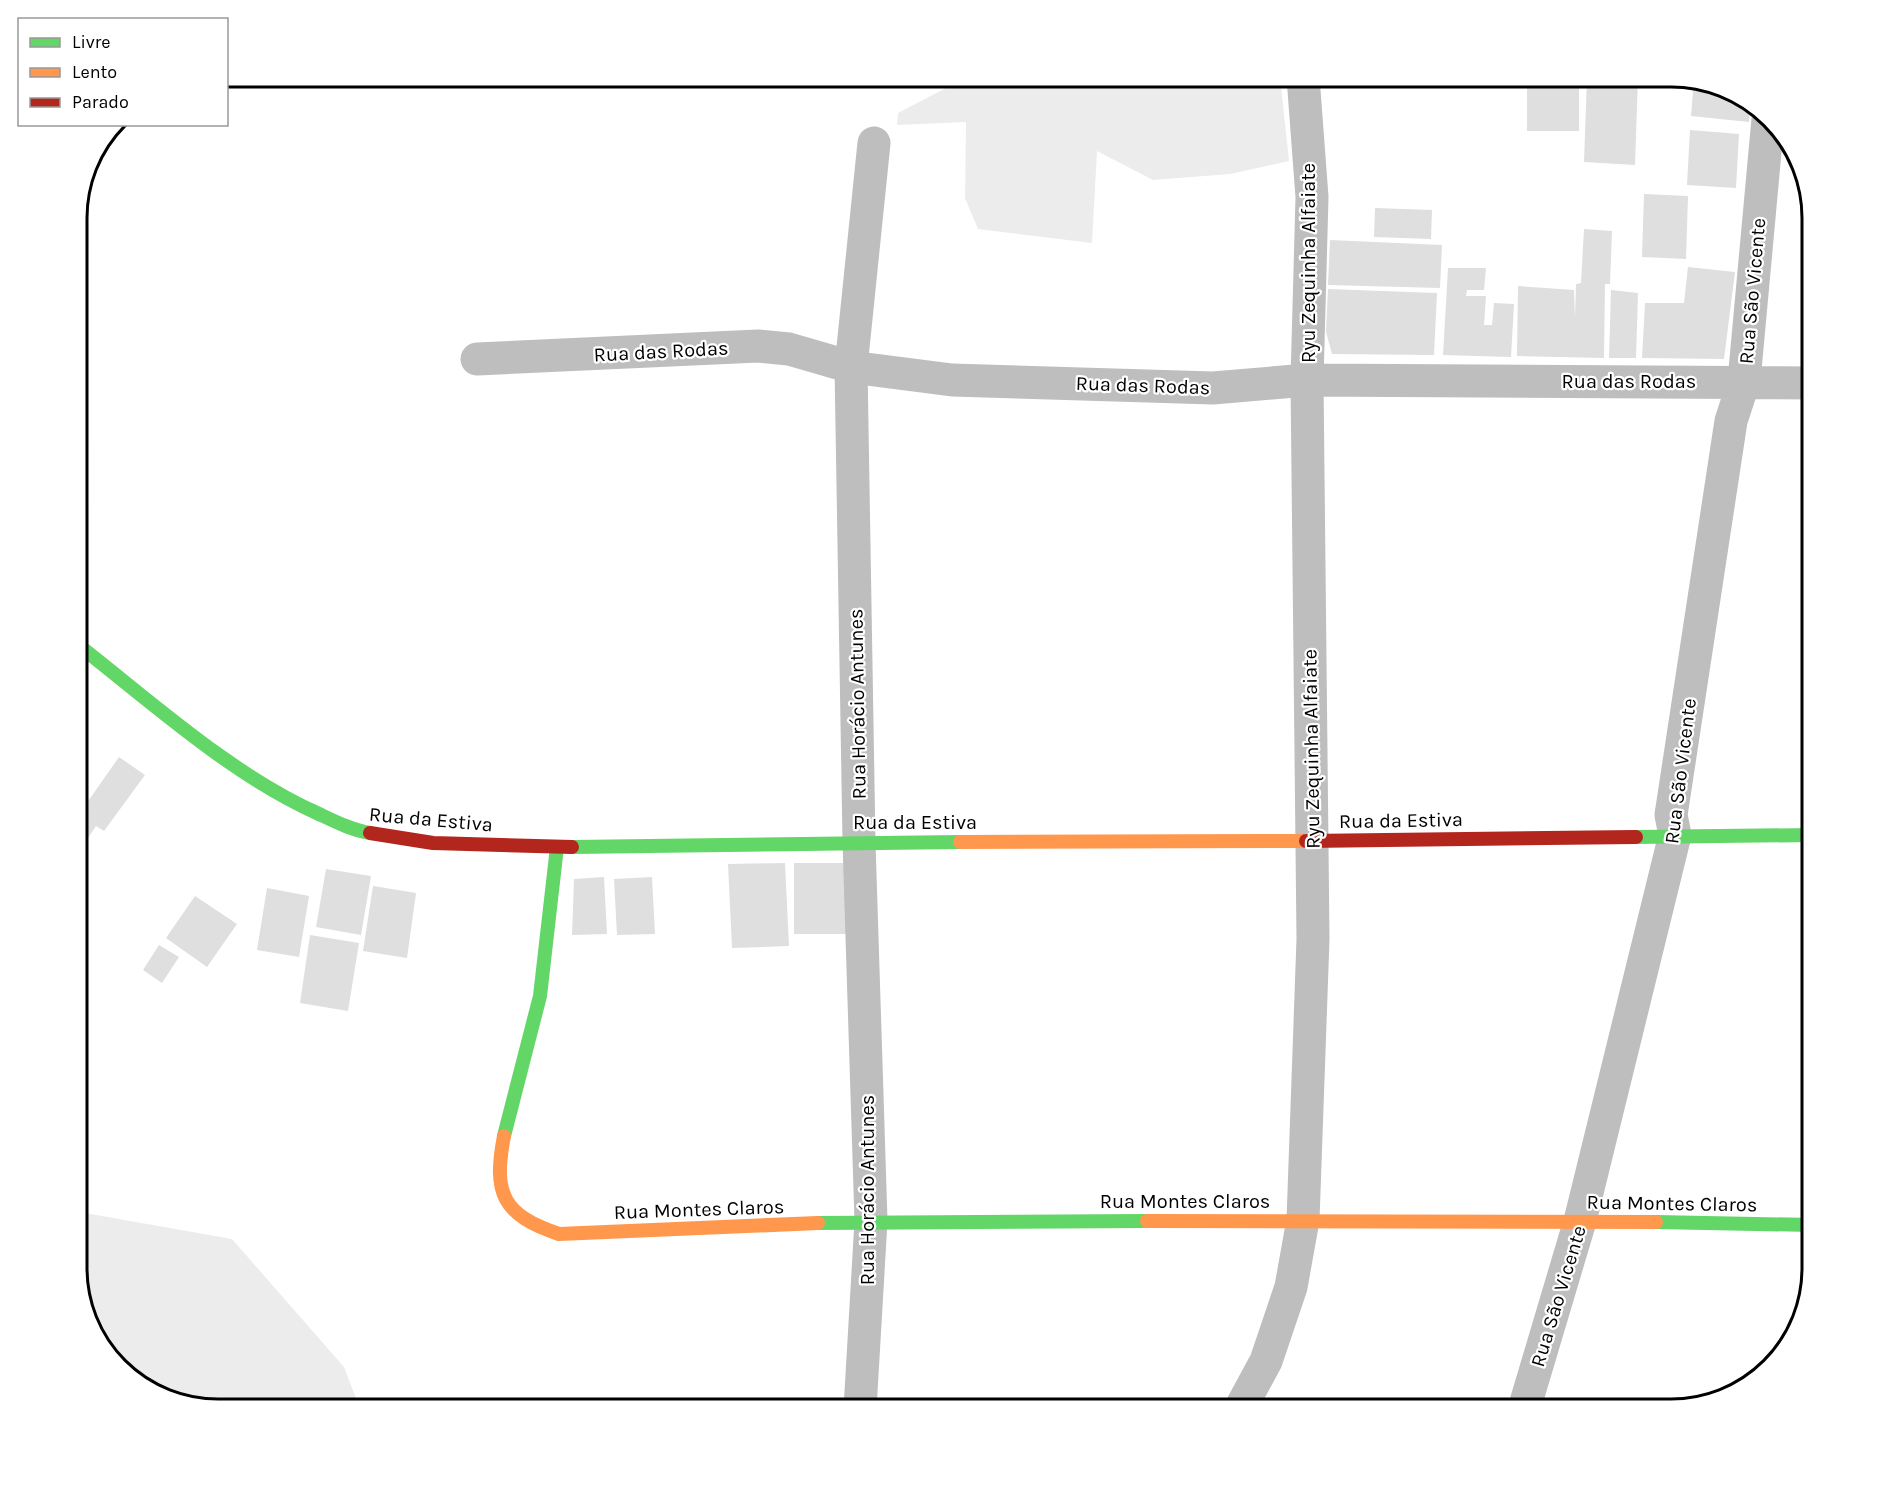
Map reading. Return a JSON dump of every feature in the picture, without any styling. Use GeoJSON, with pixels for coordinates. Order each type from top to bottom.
{"type":"FeatureCollection","features":[{"type":"Feature","properties":{"kind":"street","name":"Ryu Zequinha Alfaiate"},"geometry":{"type":"LineString","coordinates":[[1246,1399],[1266,1362],[1287,1298],[1303,1220],[1313,939],[1307,380],[1312,197],[1304,87]]}},
{"type":"Feature","properties":{"kind":"street","name":"Rua São Vicente"},"geometry":{"type":"LineString","coordinates":[[1527,1399],[1580,1221],[1675,835],[1671,814],[1731,421],[1744,381],[1767,129]]}},
{"type":"Feature","properties":{"kind":"street","name":"Rua Horácio Antunes"},"geometry":{"type":"LineString","coordinates":[[861,1399],[871,1221],[859,842],[851,367],[874,143]]}},
{"type":"Feature","properties":{"kind":"street","name":"Rua das Rodas"},"geometry":{"type":"LineString","coordinates":[[477,359],[758,346],[789,349],[851,367],[952,380],[1213,388],[1307,380],[1802,382]]}},
{"type":"Feature","properties":{"kind":"street","name":"Rua da Estiva"},"geometry":{"type":"LineString","coordinates":[[87,652],[212,750],[292,802],[356,831],[433,843],[556,847],[859,842],[1312,841],[1802,835]]}},
{"type":"Feature","properties":{"kind":"street","name":"Rua Montes Claros"},"geometry":{"type":"LineString","coordinates":[[556,847],[540,996],[500,1159],[500,1188],[513,1209],[537,1227],[559,1234],[871,1221],[1580,1221],[1802,1225]]}},
{"type":"Feature","properties":{"kind":"shaded area"},"geometry":{"type":"Polygon","coordinates":[[[948,87],[1281,87],[1289,161],[1230,174],[1153,180],[1097,151],[1092,243],[978,229],[965,198],[966,122],[897,125],[898,113],[948,87]]]}},
{"type":"Feature","properties":{"kind":"shaded area"},"geometry":{"type":"Polygon","coordinates":[[[87,1213],[232,1239],[344,1367],[356,1399],[201,1398],[176,1392],[145,1377],[109,1341],[94,1310],[87,1276],[87,1213]]]}},
{"type":"Feature","properties":{"kind":"building"},"geometry":{"type":"Polygon","coordinates":[[[1527,87],[1579,87],[1579,131],[1527,131],[1527,87]]]}},
{"type":"Feature","properties":{"kind":"building"},"geometry":{"type":"Polygon","coordinates":[[[1587,87],[1638,87],[1635,165],[1584,162],[1587,87]]]}},
{"type":"Feature","properties":{"kind":"building"},"geometry":{"type":"Polygon","coordinates":[[[1693,89],[1721,97],[1750,113],[1749,122],[1691,116],[1693,89]]]}},
{"type":"Feature","properties":{"kind":"building"},"geometry":{"type":"Polygon","coordinates":[[[1690,130],[1739,134],[1736,188],[1687,185],[1690,130]]]}},
{"type":"Feature","properties":{"kind":"building"},"geometry":{"type":"Polygon","coordinates":[[[1644,194],[1688,196],[1686,259],[1642,257],[1644,194]]]}},
{"type":"Feature","properties":{"kind":"building"},"geometry":{"type":"Polygon","coordinates":[[[1375,208],[1432,210],[1431,239],[1374,237],[1375,208]]]}},
{"type":"Feature","properties":{"kind":"building"},"geometry":{"type":"Polygon","coordinates":[[[1584,229],[1612,231],[1610,284],[1605,284],[1604,358],[1517,356],[1518,286],[1574,290],[1575,319],[1576,284],[1581,283],[1584,229]]]}},
{"type":"Feature","properties":{"kind":"building"},"geometry":{"type":"Polygon","coordinates":[[[1330,240],[1442,245],[1440,288],[1328,285],[1330,240]]]}},
{"type":"Feature","properties":{"kind":"building"},"geometry":{"type":"Polygon","coordinates":[[[1688,267],[1735,272],[1724,359],[1642,358],[1645,303],[1684,303],[1688,267]]]}},
{"type":"Feature","properties":{"kind":"building"},"geometry":{"type":"Polygon","coordinates":[[[1448,268],[1486,268],[1484,290],[1467,290],[1466,296],[1486,296],[1484,325],[1492,325],[1494,303],[1514,304],[1511,357],[1443,355],[1448,268]]]}},
{"type":"Feature","properties":{"kind":"building"},"geometry":{"type":"Polygon","coordinates":[[[1328,289],[1437,293],[1434,355],[1332,354],[1326,332],[1328,289]]]}},
{"type":"Feature","properties":{"kind":"building"},"geometry":{"type":"Polygon","coordinates":[[[1611,290],[1638,293],[1636,358],[1609,358],[1611,290]]]}},
{"type":"Feature","properties":{"kind":"building"},"geometry":{"type":"Polygon","coordinates":[[[119,757],[145,775],[104,831],[96,826],[87,840],[87,803],[119,757]]]}},
{"type":"Feature","properties":{"kind":"building"},"geometry":{"type":"Polygon","coordinates":[[[785,863],[789,946],[732,948],[728,864],[785,863]]]}},
{"type":"Feature","properties":{"kind":"building"},"geometry":{"type":"Polygon","coordinates":[[[794,863],[845,863],[846,934],[794,934],[794,863]]]}},
{"type":"Feature","properties":{"kind":"building"},"geometry":{"type":"Polygon","coordinates":[[[326,869],[371,876],[361,935],[316,927],[326,869]]]}},
{"type":"Feature","properties":{"kind":"building"},"geometry":{"type":"Polygon","coordinates":[[[604,877],[607,934],[572,935],[574,879],[604,877]]]}},
{"type":"Feature","properties":{"kind":"building"},"geometry":{"type":"Polygon","coordinates":[[[652,877],[655,934],[617,935],[614,879],[652,877]]]}},
{"type":"Feature","properties":{"kind":"building"},"geometry":{"type":"Polygon","coordinates":[[[373,886],[416,893],[407,958],[363,951],[373,886]]]}},
{"type":"Feature","properties":{"kind":"building"},"geometry":{"type":"Polygon","coordinates":[[[267,888],[309,896],[299,957],[257,950],[267,888]]]}},
{"type":"Feature","properties":{"kind":"building"},"geometry":{"type":"Polygon","coordinates":[[[195,896],[237,924],[207,967],[166,938],[195,896]]]}},
{"type":"Feature","properties":{"kind":"building"},"geometry":{"type":"Polygon","coordinates":[[[310,935],[359,943],[348,1011],[300,1003],[310,935]]]}},
{"type":"Feature","properties":{"kind":"building"},"geometry":{"type":"Polygon","coordinates":[[[159,945],[179,957],[162,983],[143,970],[159,945]]]}},
{"type":"Feature","properties":{"kind":"traffic: fast"},"geometry":{"type":"LineString","coordinates":[[87,652],[164,714],[254,779],[325,817],[350,828],[370,833]]}},
{"type":"Feature","properties":{"kind":"traffic: fast"},"geometry":{"type":"LineString","coordinates":[[1636,837],[1802,835]]}},
{"type":"Feature","properties":{"kind":"traffic: fast"},"geometry":{"type":"LineString","coordinates":[[572,847],[960,842]]}},
{"type":"Feature","properties":{"kind":"traffic: fast"},"geometry":{"type":"LineString","coordinates":[[504,1136],[540,996],[557,847]]}},
{"type":"Feature","properties":{"kind":"traffic: fast"},"geometry":{"type":"LineString","coordinates":[[818,1223],[1147,1221]]}},
{"type":"Feature","properties":{"kind":"traffic: fast"},"geometry":{"type":"LineString","coordinates":[[1656,1222],[1802,1225]]}},
{"type":"Feature","properties":{"kind":"traffic: slow"},"geometry":{"type":"LineString","coordinates":[[960,842],[1306,841]]}},
{"type":"Feature","properties":{"kind":"traffic: slow"},"geometry":{"type":"LineString","coordinates":[[504,1136],[500,1173],[506,1199],[525,1219],[559,1234],[818,1223]]}},
{"type":"Feature","properties":{"kind":"traffic: slow"},"geometry":{"type":"LineString","coordinates":[[1147,1221],[1656,1222]]}},
{"type":"Feature","properties":{"kind":"traffic: jam"},"geometry":{"type":"LineString","coordinates":[[370,833],[433,843],[572,847]]}},
{"type":"Feature","properties":{"kind":"traffic: jam"},"geometry":{"type":"LineString","coordinates":[[1306,841],[1636,837]]}}]}
